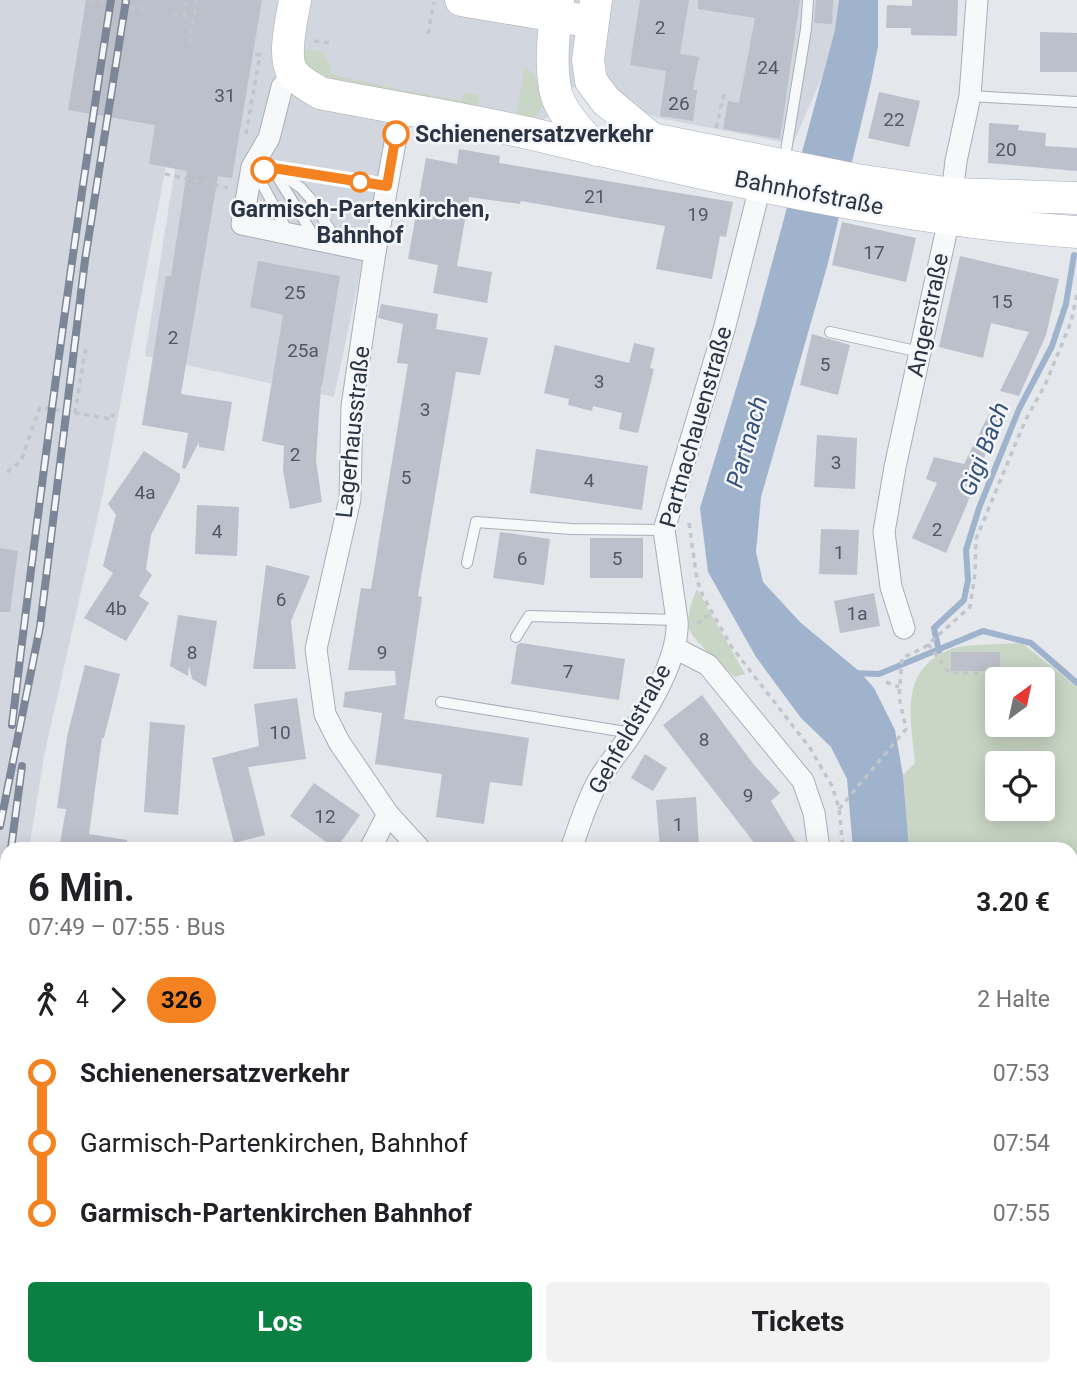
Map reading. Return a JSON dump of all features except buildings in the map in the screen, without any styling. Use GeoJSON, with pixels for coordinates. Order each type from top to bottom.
{"type":"FeatureCollection","features":[{"type":"Feature","properties":{"kind":"main road"},"geometry":{"type":"LineString","coordinates":[[293,73],[288,63],[295,0]]}},
{"type":"Feature","properties":{"kind":"main road"},"geometry":{"type":"LineString","coordinates":[[461,0],[595,11],[588,60],[598,91],[581,98],[543,136]]}},
{"type":"Feature","properties":{"kind":"main road"},"geometry":{"type":"LineString","coordinates":[[557,8],[554,37],[555,90],[566,114],[580,134],[597,150]]}},
{"type":"Feature","properties":{"kind":"main road","name":"Bahnhofstraße"},"geometry":{"type":"LineString","coordinates":[[293,73],[320,93],[401,110],[543,136],[597,150],[779,174]]}},
{"type":"Feature","properties":{"kind":"main road","name":"Bahnhofstraße"},"geometry":{"type":"LineString","coordinates":[[598,91],[652,139],[853,191],[950,206],[1077,232]]}},
{"type":"Feature","properties":{"kind":"main road","name":"Bahnhofstraße"},"geometry":{"type":"LineString","coordinates":[[950,206],[1077,198]]}},
{"type":"Feature","properties":{"kind":"street","name":"Angerstraße"},"geometry":{"type":"LineString","coordinates":[[904,628],[891,586],[884,532],[970,96],[977,0]]}},
{"type":"Feature","properties":{"kind":"street"},"geometry":{"type":"LineString","coordinates":[[293,73],[282,87],[269,138],[257,159],[242,224],[375,252]]}},
{"type":"Feature","properties":{"kind":"street","name":"Lagerhausstraße"},"geometry":{"type":"LineString","coordinates":[[401,110],[375,252],[352,406],[350,499],[316,649],[325,714],[339,742],[388,814],[414,842]]}},
{"type":"Feature","properties":{"kind":"street","name":"Partnachauenstraße"},"geometry":{"type":"LineString","coordinates":[[675,648],[677,620],[664,530],[725,326],[779,174]]}},
{"type":"Feature","properties":{"kind":"street"},"geometry":{"type":"LineString","coordinates":[[675,648],[708,665],[803,781],[814,813],[818,842]]}},
{"type":"Feature","properties":{"kind":"street","name":"Gehfeldstraße"},"geometry":{"type":"LineString","coordinates":[[574,842],[596,783],[632,733],[663,678],[675,648]]}},
{"type":"Feature","properties":{"kind":"street"},"geometry":{"type":"LineString","coordinates":[[373,842],[388,814]]}},
{"type":"Feature","properties":{"kind":"lane"},"geometry":{"type":"LineString","coordinates":[[779,174],[806,29],[808,0]]}},
{"type":"Feature","properties":{"kind":"lane"},"geometry":{"type":"LineString","coordinates":[[970,96],[1077,102]]}},
{"type":"Feature","properties":{"kind":"lane"},"geometry":{"type":"LineString","coordinates":[[257,159],[387,186]]}},
{"type":"Feature","properties":{"kind":"lane"},"geometry":{"type":"LineString","coordinates":[[257,159],[271,202],[290,234]]}},
{"type":"Feature","properties":{"kind":"lane"},"geometry":{"type":"LineString","coordinates":[[257,159],[316,240]]}},
{"type":"Feature","properties":{"kind":"lane"},"geometry":{"type":"LineString","coordinates":[[257,159],[301,188],[340,245]]}},
{"type":"Feature","properties":{"kind":"lane"},"geometry":{"type":"LineString","coordinates":[[830,332],[920,352]]}},
{"type":"Feature","properties":{"kind":"lane"},"geometry":{"type":"LineString","coordinates":[[467,563],[476,522],[664,530]]}},
{"type":"Feature","properties":{"kind":"lane"},"geometry":{"type":"LineString","coordinates":[[516,637],[529,616],[677,620]]}},
{"type":"Feature","properties":{"kind":"lane"},"geometry":{"type":"LineString","coordinates":[[441,702],[632,733]]}},
{"type":"Feature","properties":{"kind":"path"},"geometry":{"type":"LineString","coordinates":[[89,0],[106,3]]}},
{"type":"Feature","properties":{"kind":"path"},"geometry":{"type":"LineString","coordinates":[[184,16],[186,0]]}},
{"type":"Feature","properties":{"kind":"path"},"geometry":{"type":"LineString","coordinates":[[189,44],[197,0]]}},
{"type":"Feature","properties":{"kind":"path"},"geometry":{"type":"LineString","coordinates":[[428,34],[435,0]]}},
{"type":"Feature","properties":{"kind":"path"},"geometry":{"type":"LineString","coordinates":[[139,9],[141,2]]}},
{"type":"Feature","properties":{"kind":"path"},"geometry":{"type":"LineString","coordinates":[[129,7],[151,10]]}},
{"type":"Feature","properties":{"kind":"path"},"geometry":{"type":"LineString","coordinates":[[173,14],[193,18]]}},
{"type":"Feature","properties":{"kind":"path"},"geometry":{"type":"LineString","coordinates":[[253,54],[260,55],[257,159]]}},
{"type":"Feature","properties":{"kind":"path"},"geometry":{"type":"LineString","coordinates":[[717,122],[724,94]]}},
{"type":"Feature","properties":{"kind":"path"},"geometry":{"type":"LineString","coordinates":[[165,174],[237,190]]}},
{"type":"Feature","properties":{"kind":"path"},"geometry":{"type":"LineString","coordinates":[[847,799],[906,729],[899,697],[902,658],[931,645],[970,607],[976,539],[1025,421],[1045,385],[1071,322],[1077,294]]}},
{"type":"Feature","properties":{"kind":"path"},"geometry":{"type":"LineString","coordinates":[[75,413],[86,346]]}},
{"type":"Feature","properties":{"kind":"path"},"geometry":{"type":"LineString","coordinates":[[8,472],[21,461],[40,407],[112,419],[113,414]]}},
{"type":"Feature","properties":{"kind":"path"},"geometry":{"type":"LineString","coordinates":[[692,511],[688,524],[697,580],[703,596],[731,646],[810,748],[831,786],[839,808],[842,842]]}},
{"type":"Feature","properties":{"kind":"path"},"geometry":{"type":"LineString","coordinates":[[964,605],[971,601]]}},
{"type":"Feature","properties":{"kind":"path"},"geometry":{"type":"LineString","coordinates":[[931,645],[949,673],[984,673]]}},
{"type":"Feature","properties":{"kind":"path"},"geometry":{"type":"LineString","coordinates":[[886,682],[899,687]]}},
{"type":"Feature","properties":{"kind":"shaded area"},"geometry":{"type":"Polygon","coordinates":[[[0,0],[198,0],[103,493],[44,756],[30,842],[0,842],[0,0]]]}},
{"type":"Feature","properties":{"kind":"shaded area"},"geometry":{"type":"Polygon","coordinates":[[[202,0],[839,0],[836,30],[821,79],[793,144],[659,118],[573,87],[555,114],[529,126],[396,101],[334,397],[145,356],[202,0]]]}},
{"type":"Feature","properties":{"kind":"green space"},"geometry":{"type":"Polygon","coordinates":[[[298,48],[322,52],[329,63],[331,73],[338,76],[461,100],[464,92],[478,95],[478,106],[474,110],[342,86],[308,74],[298,48]]]}},
{"type":"Feature","properties":{"kind":"green space"},"geometry":{"type":"Polygon","coordinates":[[[525,67],[543,93],[542,105],[533,118],[516,116],[525,67]]]}},
{"type":"Feature","properties":{"kind":"green space"},"geometry":{"type":"Polygon","coordinates":[[[697,589],[745,674],[735,677],[702,647],[692,634],[689,618],[697,589]]]}},
{"type":"Feature","properties":{"kind":"green space"},"geometry":{"type":"Polygon","coordinates":[[[1022,643],[1052,667],[985,667],[985,737],[1055,737],[1055,669],[1077,687],[1077,842],[908,842],[903,775],[915,763],[911,713],[915,682],[922,669],[934,658],[957,647],[1022,643]]]}},
{"type":"Feature","properties":{"kind":"water","name":"Partnach"},"geometry":{"type":"Polygon","coordinates":[[[839,0],[878,0],[878,46],[871,82],[828,263],[761,497],[756,552],[763,582],[801,623],[859,671],[874,688],[895,730],[903,775],[908,842],[852,842],[847,779],[831,747],[801,718],[756,657],[708,572],[700,508],[755,326],[835,30],[839,0]]]}},
{"type":"Feature","properties":{"kind":"waterway","name":"Gigi Bach"},"geometry":{"type":"LineString","coordinates":[[939,651],[934,628],[964,600],[968,580],[966,550],[979,508],[1019,409],[1052,346],[1066,304],[1074,255]]}},
{"type":"Feature","properties":{"kind":"waterway"},"geometry":{"type":"LineString","coordinates":[[852,673],[879,674],[983,631],[1031,643],[1077,683]]}},
{"type":"Feature","properties":{"kind":"railway"},"geometry":{"type":"LineString","coordinates":[[12,725],[58,362],[111,0]]}},
{"type":"Feature","properties":{"kind":"railway"},"geometry":{"type":"LineString","coordinates":[[0,826],[40,627],[85,260],[126,0]]}},
{"type":"Feature","properties":{"kind":"railway"},"geometry":{"type":"LineString","coordinates":[[12,842],[22,766]]}},
{"type":"Feature","properties":{"kind":"bus line","name":"326"},"geometry":{"type":"LineString","coordinates":[[264,170],[273,168],[387,186],[396,134]]}},
{"type":"Feature","properties":{"kind":"place","name":"Schienenersatzverkehr"},"geometry":{"type":"Point","coordinates":[396,134]}},
{"type":"Feature","properties":{"kind":"place","name":"Garmisch-Partenkirchen, Bahnhof"},"geometry":{"type":"Point","coordinates":[360,182]}}]}
